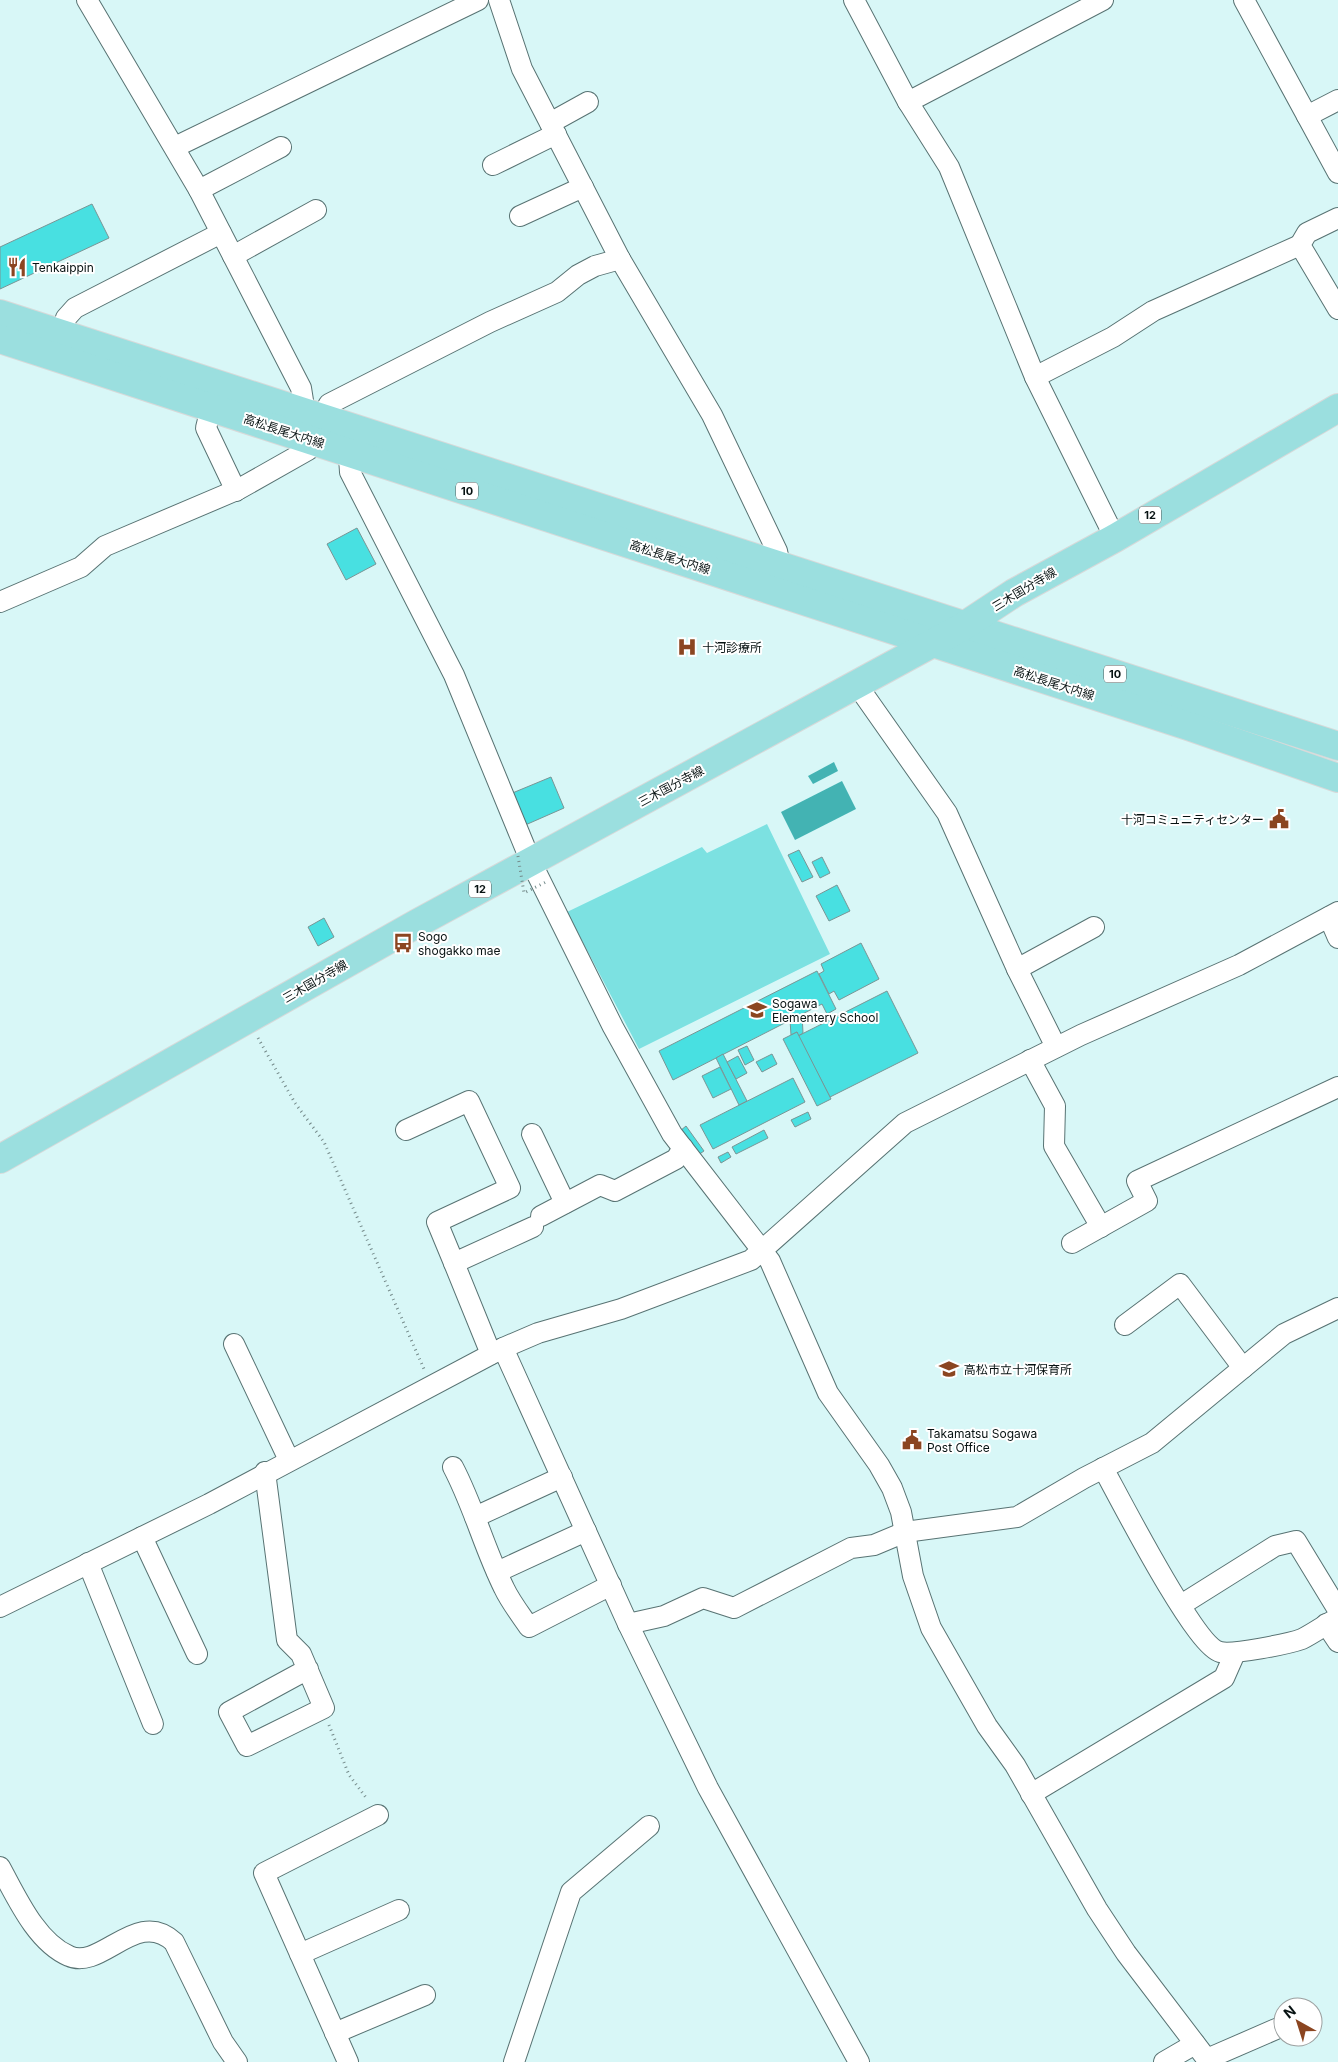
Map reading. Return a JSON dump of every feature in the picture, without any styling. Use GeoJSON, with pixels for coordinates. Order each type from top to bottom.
{"type":"FeatureCollection","features":[{"type":"Feature","properties":{"kind":"main road","name":"高松長尾大内線"},"geometry":{"type":"LineString","coordinates":[[0,314],[61,334],[348,440],[934,643],[1188,726],[1338,778]]}},
{"type":"Feature","properties":{"kind":"main road","name":"高松長尾大内線"},"geometry":{"type":"LineString","coordinates":[[0,339],[211,408],[309,426]]}},
{"type":"Feature","properties":{"kind":"main road","name":"三木国分寺線"},"geometry":{"type":"LineString","coordinates":[[0,1159],[416,924],[532,866],[934,643],[1014,593],[1115,538],[1338,408]]}},
{"type":"Feature","properties":{"kind":"main road","name":"高松長尾大内線"},"geometry":{"type":"LineString","coordinates":[[348,440],[780,566],[1338,746]]}},
{"type":"Feature","properties":{"kind":"street"},"geometry":{"type":"LineString","coordinates":[[0,602],[81,568],[105,546],[236,491],[308,450],[309,426],[302,388],[199,190],[87,0]]}},
{"type":"Feature","properties":{"kind":"street"},"geometry":{"type":"LineString","coordinates":[[175,147],[478,0]]}},
{"type":"Feature","properties":{"kind":"street"},"geometry":{"type":"LineString","coordinates":[[499,0],[522,69],[620,259],[712,415],[777,551],[780,566]]}},
{"type":"Feature","properties":{"kind":"street"},"geometry":{"type":"LineString","coordinates":[[854,0],[908,102],[949,166],[1035,377],[1115,538]]}},
{"type":"Feature","properties":{"kind":"street"},"geometry":{"type":"LineString","coordinates":[[908,102],[1103,0]]}},
{"type":"Feature","properties":{"kind":"street"},"geometry":{"type":"LineString","coordinates":[[1244,0],[1336,165]]}},
{"type":"Feature","properties":{"kind":"street"},"geometry":{"type":"LineString","coordinates":[[1307,116],[1338,100]]}},
{"type":"Feature","properties":{"kind":"street"},"geometry":{"type":"LineString","coordinates":[[494,165],[553,129],[588,102]]}},
{"type":"Feature","properties":{"kind":"street"},"geometry":{"type":"LineString","coordinates":[[199,190],[281,147]]}},
{"type":"Feature","properties":{"kind":"street"},"geometry":{"type":"LineString","coordinates":[[520,216],[583,187]]}},
{"type":"Feature","properties":{"kind":"street"},"geometry":{"type":"LineString","coordinates":[[233,256],[316,210]]}},
{"type":"Feature","properties":{"kind":"street"},"geometry":{"type":"LineString","coordinates":[[1035,377],[1113,337],[1153,311],[1300,245],[1307,233],[1338,218]]}},
{"type":"Feature","properties":{"kind":"street"},"geometry":{"type":"LineString","coordinates":[[61,334],[66,318],[75,308],[221,233]]}},
{"type":"Feature","properties":{"kind":"street"},"geometry":{"type":"LineString","coordinates":[[1300,245],[1338,309]]}},
{"type":"Feature","properties":{"kind":"street"},"geometry":{"type":"LineString","coordinates":[[309,426],[329,404],[353,390],[490,322],[557,292],[578,275],[595,266],[620,259]]}},
{"type":"Feature","properties":{"kind":"street"},"geometry":{"type":"LineString","coordinates":[[211,408],[206,428],[236,491]]}},
{"type":"Feature","properties":{"kind":"street"},"geometry":{"type":"LineString","coordinates":[[348,440],[350,472],[454,675],[532,866],[613,1026],[672,1134],[770,1261],[828,1393],[879,1465],[892,1488],[905,1532],[913,1576],[931,1628],[987,1726],[1015,1765],[1102,1916],[1126,1953],[1203,2055]]}},
{"type":"Feature","properties":{"kind":"street"},"geometry":{"type":"LineString","coordinates":[[857,685],[947,813],[1017,970],[1056,1047]]}},
{"type":"Feature","properties":{"kind":"street"},"geometry":{"type":"LineString","coordinates":[[0,1607],[210,1504],[265,1472],[497,1351],[538,1333],[621,1309],[751,1260],[905,1123],[1056,1047],[1239,964],[1334,915],[1338,938]]}},
{"type":"Feature","properties":{"kind":"street"},"geometry":{"type":"LineString","coordinates":[[1017,970],[1094,927]]}},
{"type":"Feature","properties":{"kind":"street"},"geometry":{"type":"LineString","coordinates":[[1030,1060],[1055,1106],[1054,1146],[1100,1226]]}},
{"type":"Feature","properties":{"kind":"street"},"geometry":{"type":"LineString","coordinates":[[1072,1243],[1147,1201],[1137,1181],[1338,1087]]}},
{"type":"Feature","properties":{"kind":"street"},"geometry":{"type":"LineString","coordinates":[[406,1130],[469,1101],[510,1188],[437,1222],[454,1263],[497,1351],[562,1477],[628,1624],[708,1788],[859,2062]]}},
{"type":"Feature","properties":{"kind":"street"},"geometry":{"type":"LineString","coordinates":[[532,1134],[566,1203]]}},
{"type":"Feature","properties":{"kind":"street"},"geometry":{"type":"LineString","coordinates":[[454,1263],[537,1222],[566,1203],[600,1185],[615,1191],[676,1159],[683,1148]]}},
{"type":"Feature","properties":{"kind":"street"},"geometry":{"type":"LineString","coordinates":[[1125,1325],[1180,1284],[1243,1368]]}},
{"type":"Feature","properties":{"kind":"street"},"geometry":{"type":"LineString","coordinates":[[628,1624],[664,1616],[703,1598],[734,1608],[852,1548],[874,1545],[905,1532],[1017,1518],[1152,1443],[1284,1334],[1337,1311]]}},
{"type":"Feature","properties":{"kind":"street"},"geometry":{"type":"LineString","coordinates":[[234,1344],[289,1460]]}},
{"type":"Feature","properties":{"kind":"street"},"geometry":{"type":"LineString","coordinates":[[452,1467],[469,1498],[504,1590],[529,1627],[611,1585]]}},
{"type":"Feature","properties":{"kind":"street"},"geometry":{"type":"LineString","coordinates":[[1104,1468],[1134,1525],[1181,1606],[1205,1642],[1219,1652],[1235,1653],[1301,1639],[1334,1617]]}},
{"type":"Feature","properties":{"kind":"street"},"geometry":{"type":"LineString","coordinates":[[265,1472],[287,1640],[301,1654],[308,1670],[324,1708],[247,1746],[229,1712],[308,1670]]}},
{"type":"Feature","properties":{"kind":"street"},"geometry":{"type":"LineString","coordinates":[[475,1517],[562,1477]]}},
{"type":"Feature","properties":{"kind":"street"},"geometry":{"type":"LineString","coordinates":[[497,1572],[586,1531]]}},
{"type":"Feature","properties":{"kind":"street"},"geometry":{"type":"LineString","coordinates":[[142,1537],[196,1654]]}},
{"type":"Feature","properties":{"kind":"street"},"geometry":{"type":"LineString","coordinates":[[1181,1606],[1275,1546],[1296,1541],[1334,1617],[1338,1642]]}},
{"type":"Feature","properties":{"kind":"street"},"geometry":{"type":"LineString","coordinates":[[88,1563],[153,1724]]}},
{"type":"Feature","properties":{"kind":"street"},"geometry":{"type":"LineString","coordinates":[[1031,1794],[1224,1678],[1235,1653]]}},
{"type":"Feature","properties":{"kind":"street"},"geometry":{"type":"LineString","coordinates":[[348,2062],[264,1873],[378,1815]]}},
{"type":"Feature","properties":{"kind":"street"},"geometry":{"type":"LineString","coordinates":[[514,2062],[571,1892],[648,1826]]}},
{"type":"Feature","properties":{"kind":"street"},"geometry":{"type":"LineString","coordinates":[[0,1866],[26,1914],[56,1948],[70,1957],[84,1958],[137,1934],[151,1930],[164,1933],[174,1942],[223,2042],[237,2062]]}},
{"type":"Feature","properties":{"kind":"street"},"geometry":{"type":"LineString","coordinates":[[300,1954],[399,1910]]}},
{"type":"Feature","properties":{"kind":"street"},"geometry":{"type":"LineString","coordinates":[[335,2033],[425,1995]]}},
{"type":"Feature","properties":{"kind":"street"},"geometry":{"type":"LineString","coordinates":[[1164,2062],[1203,2055],[1273,2030]]}},
{"type":"Feature","properties":{"kind":"path"},"geometry":{"type":"LineString","coordinates":[[532,866],[524,893],[532,866]]}},
{"type":"Feature","properties":{"kind":"path"},"geometry":{"type":"LineString","coordinates":[[248,1019],[295,1103],[324,1142],[432,1385]]}},
{"type":"Feature","properties":{"kind":"path"},"geometry":{"type":"LineString","coordinates":[[324,1708],[349,1775],[378,1815]]}},
{"type":"Feature","properties":{"kind":"shaded area"},"geometry":{"type":"Polygon","coordinates":[[[834,762],[838,771],[813,784],[808,776],[834,762]]]}},
{"type":"Feature","properties":{"kind":"shaded area"},"geometry":{"type":"Polygon","coordinates":[[[842,781],[856,809],[795,840],[781,812],[842,781]]]}},
{"type":"Feature","properties":{"kind":"shaded area"},"geometry":{"type":"Polygon","coordinates":[[[767,824],[830,954],[639,1049],[567,912],[702,847],[707,853],[767,824]]]}},
{"type":"Feature","properties":{"kind":"building"},"geometry":{"type":"Polygon","coordinates":[[[92,204],[109,238],[0,289],[0,247],[92,204]]]}},
{"type":"Feature","properties":{"kind":"building"},"geometry":{"type":"Polygon","coordinates":[[[357,528],[376,564],[346,580],[327,544],[357,528]]]}},
{"type":"Feature","properties":{"kind":"building"},"geometry":{"type":"Polygon","coordinates":[[[551,777],[564,808],[523,826],[510,794],[551,777]]]}},
{"type":"Feature","properties":{"kind":"building"},"geometry":{"type":"Polygon","coordinates":[[[799,850],[813,877],[802,882],[788,855],[799,850]]]}},
{"type":"Feature","properties":{"kind":"building"},"geometry":{"type":"Polygon","coordinates":[[[822,857],[830,873],[820,878],[812,862],[822,857]]]}},
{"type":"Feature","properties":{"kind":"building"},"geometry":{"type":"Polygon","coordinates":[[[837,885],[850,911],[829,921],[816,896],[837,885]]]}},
{"type":"Feature","properties":{"kind":"building"},"geometry":{"type":"Polygon","coordinates":[[[324,918],[334,937],[318,946],[308,927],[324,918]]]}},
{"type":"Feature","properties":{"kind":"building"},"geometry":{"type":"Polygon","coordinates":[[[861,943],[879,979],[839,1000],[834,991],[829,994],[819,974],[824,971],[821,964],[861,943]]]}},
{"type":"Feature","properties":{"kind":"building"},"geometry":{"type":"Polygon","coordinates":[[[817,971],[836,1009],[827,1014],[822,1004],[673,1080],[659,1051],[817,971]]]}},
{"type":"Feature","properties":{"kind":"building"},"geometry":{"type":"Polygon","coordinates":[[[887,991],[918,1053],[830,1097],[798,1036],[887,991]]]}},
{"type":"Feature","properties":{"kind":"building"},"geometry":{"type":"Polygon","coordinates":[[[802,1014],[803,1033],[798,1036],[797,1032],[791,1035],[790,1020],[802,1014]]]}},
{"type":"Feature","properties":{"kind":"building"},"geometry":{"type":"Polygon","coordinates":[[[797,1032],[831,1099],[817,1106],[783,1039],[797,1032]]]}},
{"type":"Feature","properties":{"kind":"building"},"geometry":{"type":"Polygon","coordinates":[[[747,1046],[754,1060],[745,1065],[738,1050],[747,1046]]]}},
{"type":"Feature","properties":{"kind":"building"},"geometry":{"type":"Polygon","coordinates":[[[723,1054],[747,1101],[739,1105],[716,1058],[723,1054]]]}},
{"type":"Feature","properties":{"kind":"building"},"geometry":{"type":"Polygon","coordinates":[[[772,1054],[777,1064],[762,1072],[756,1062],[772,1054]]]}},
{"type":"Feature","properties":{"kind":"building"},"geometry":{"type":"Polygon","coordinates":[[[738,1056],[747,1073],[736,1079],[727,1062],[738,1056]]]}},
{"type":"Feature","properties":{"kind":"building"},"geometry":{"type":"Polygon","coordinates":[[[720,1067],[731,1089],[713,1098],[702,1076],[720,1067]]]}},
{"type":"Feature","properties":{"kind":"building"},"geometry":{"type":"Polygon","coordinates":[[[793,1078],[805,1102],[713,1149],[700,1125],[793,1078]]]}},
{"type":"Feature","properties":{"kind":"building"},"geometry":{"type":"Polygon","coordinates":[[[808,1112],[811,1119],[795,1127],[791,1120],[808,1112]]]}},
{"type":"Feature","properties":{"kind":"building"},"geometry":{"type":"Polygon","coordinates":[[[686,1126],[704,1151],[698,1155],[680,1131],[686,1126]]]}},
{"type":"Feature","properties":{"kind":"building"},"geometry":{"type":"Polygon","coordinates":[[[764,1130],[768,1138],[736,1154],[732,1147],[764,1130]]]}},
{"type":"Feature","properties":{"kind":"building"},"geometry":{"type":"Polygon","coordinates":[[[728,1152],[731,1157],[721,1163],[718,1157],[728,1152]]]}},
{"type":"Feature","properties":{"kind":"place","name":"Tenkaippin"},"geometry":{"type":"Point","coordinates":[17,267]}},
{"type":"Feature","properties":{"kind":"place","name":"十河診療所"},"geometry":{"type":"Point","coordinates":[687,647]}},
{"type":"Feature","properties":{"kind":"place","name":"十河コミュニティセンター"},"geometry":{"type":"Point","coordinates":[1279,819]}},
{"type":"Feature","properties":{"kind":"place","name":"Sogo shogakko mae"},"geometry":{"type":"Point","coordinates":[403,943]}},
{"type":"Feature","properties":{"kind":"place","name":"Sogawa Elementery School"},"geometry":{"type":"Point","coordinates":[757,1010]}},
{"type":"Feature","properties":{"kind":"place","name":"高松市立十河保育所"},"geometry":{"type":"Point","coordinates":[949,1369]}},
{"type":"Feature","properties":{"kind":"place","name":"Takamatsu Sogawa Post Office"},"geometry":{"type":"Point","coordinates":[912,1440]}}]}
